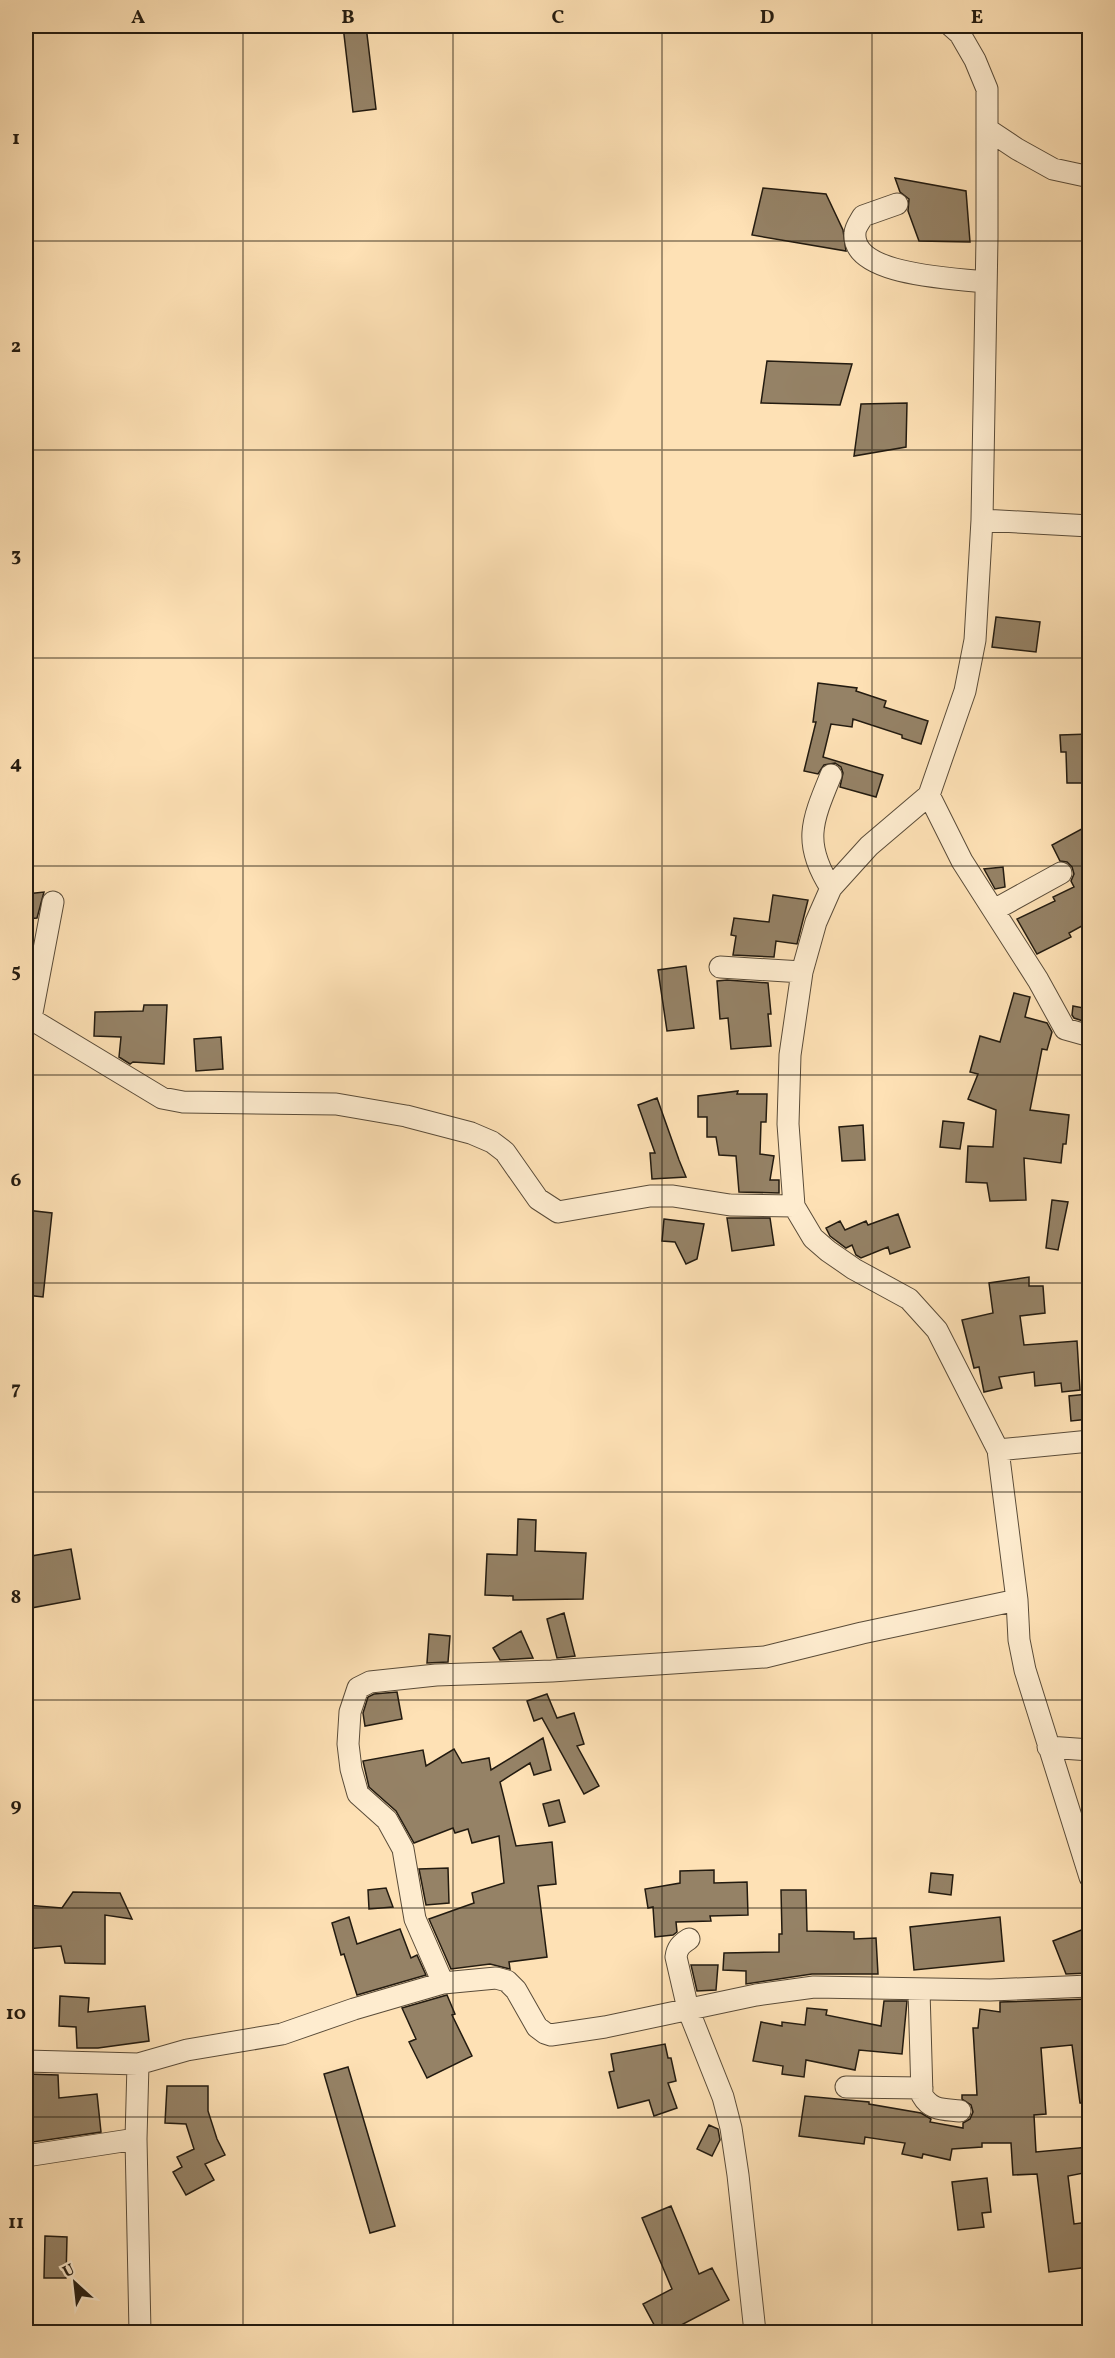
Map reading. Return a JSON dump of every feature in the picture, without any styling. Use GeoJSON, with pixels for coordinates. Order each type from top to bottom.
{"type":"FeatureCollection","features":[{"type":"Feature","properties":{"kind":"street"},"geometry":{"type":"LineString","coordinates":[[958,28],[987,89],[982,520],[975,640],[952,732],[929,795],[869,846],[831,888],[816,922],[802,972],[790,1055],[788,1124],[794,1206],[813,1238],[854,1269],[909,1299],[937,1330],[998,1450],[1017,1600],[1019,1640],[1025,1670],[1089,1877]]}},
{"type":"Feature","properties":{"kind":"street"},"geometry":{"type":"LineString","coordinates":[[987,129],[1053,169],[1089,177]]}},
{"type":"Feature","properties":{"kind":"street"},"geometry":{"type":"LineString","coordinates":[[897,204],[863,216],[854,232],[856,244],[863,256],[895,270],[984,282]]}},
{"type":"Feature","properties":{"kind":"street"},"geometry":{"type":"LineString","coordinates":[[982,520],[1089,526]]}},
{"type":"Feature","properties":{"kind":"street"},"geometry":{"type":"LineString","coordinates":[[831,775],[816,810],[812,840],[819,870],[831,888]]}},
{"type":"Feature","properties":{"kind":"street"},"geometry":{"type":"LineString","coordinates":[[929,795],[962,861],[1038,980],[1065,1029],[1089,1036]]}},
{"type":"Feature","properties":{"kind":"street"},"geometry":{"type":"LineString","coordinates":[[994,910],[1061,873]]}},
{"type":"Feature","properties":{"kind":"street"},"geometry":{"type":"LineString","coordinates":[[53,902],[28,1017],[55,1035],[82,1048],[143,1089],[162,1098],[183,1102],[336,1104],[406,1116],[471,1133],[492,1142],[505,1152],[538,1199],[549,1209],[558,1212],[650,1196],[673,1196],[730,1205],[794,1206]]}},
{"type":"Feature","properties":{"kind":"street"},"geometry":{"type":"LineString","coordinates":[[720,967],[802,972]]}},
{"type":"Feature","properties":{"kind":"street"},"geometry":{"type":"LineString","coordinates":[[998,1450],[1089,1441]]}},
{"type":"Feature","properties":{"kind":"street"},"geometry":{"type":"LineString","coordinates":[[443,1983],[415,1919],[403,1849],[387,1820],[358,1794],[351,1769],[348,1744],[350,1712],[358,1688],[370,1682],[436,1675],[552,1671],[765,1657],[862,1633],[1017,1600]]}},
{"type":"Feature","properties":{"kind":"street"},"geometry":{"type":"LineString","coordinates":[[1048,1747],[1089,1750]]}},
{"type":"Feature","properties":{"kind":"street"},"geometry":{"type":"LineString","coordinates":[[689,1939],[681,1944],[676,1958],[688,2009],[723,2097],[731,2128],[755,2332]]}},
{"type":"Feature","properties":{"kind":"street"},"geometry":{"type":"LineString","coordinates":[[26,2061],[138,2064],[187,2050],[282,2034],[354,2009],[443,1983],[496,1978],[507,1981],[516,1990],[537,2027],[551,2035],[605,2027],[756,1995],[814,1987],[919,1990],[1089,1986]]}},
{"type":"Feature","properties":{"kind":"street"},"geometry":{"type":"LineString","coordinates":[[919,1990],[922,2095],[933,2108],[960,2111]]}},
{"type":"Feature","properties":{"kind":"street"},"geometry":{"type":"LineString","coordinates":[[138,2064],[136,2139],[140,2332]]}},
{"type":"Feature","properties":{"kind":"street"},"geometry":{"type":"LineString","coordinates":[[846,2087],[922,2088]]}},
{"type":"Feature","properties":{"kind":"street"},"geometry":{"type":"LineString","coordinates":[[26,2156],[136,2139]]}},
{"type":"Feature","properties":{"kind":"building"},"geometry":{"type":"Polygon","coordinates":[[[343,26],[366,26],[376,109],[353,112],[343,26]]]}},
{"type":"Feature","properties":{"kind":"building"},"geometry":{"type":"Polygon","coordinates":[[[895,178],[966,191],[970,242],[919,241],[908,211],[909,199],[900,192],[895,178]]]}},
{"type":"Feature","properties":{"kind":"building"},"geometry":{"type":"Polygon","coordinates":[[[763,188],[826,194],[843,230],[846,251],[752,235],[763,188]]]}},
{"type":"Feature","properties":{"kind":"building"},"geometry":{"type":"Polygon","coordinates":[[[767,361],[852,364],[840,405],[761,403],[767,361]]]}},
{"type":"Feature","properties":{"kind":"building"},"geometry":{"type":"Polygon","coordinates":[[[907,403],[906,447],[854,456],[861,404],[907,403]]]}},
{"type":"Feature","properties":{"kind":"building"},"geometry":{"type":"Polygon","coordinates":[[[996,617],[1040,622],[1036,652],[992,647],[996,617]]]}},
{"type":"Feature","properties":{"kind":"building"},"geometry":{"type":"Polygon","coordinates":[[[818,683],[857,688],[856,691],[886,701],[884,707],[928,721],[921,744],[902,738],[902,735],[853,719],[852,727],[831,724],[823,757],[883,775],[876,797],[840,787],[843,773],[841,767],[835,763],[824,765],[818,774],[804,771],[816,722],[813,722],[818,683]]]}},
{"type":"Feature","properties":{"kind":"building"},"geometry":{"type":"Polygon","coordinates":[[[1089,734],[1089,783],[1067,783],[1066,752],[1061,752],[1060,735],[1089,734]]]}},
{"type":"Feature","properties":{"kind":"building"},"geometry":{"type":"Polygon","coordinates":[[[1089,825],[1089,922],[1069,933],[1071,937],[1037,954],[1017,919],[1055,901],[1053,897],[1074,887],[1071,881],[1074,874],[1072,867],[1067,862],[1060,861],[1052,845],[1089,825]]]}},
{"type":"Feature","properties":{"kind":"building"},"geometry":{"type":"Polygon","coordinates":[[[1003,867],[1005,887],[995,889],[984,869],[1003,867]]]}},
{"type":"Feature","properties":{"kind":"building"},"geometry":{"type":"Polygon","coordinates":[[[44,892],[37,918],[26,919],[26,894],[44,892]]]}},
{"type":"Feature","properties":{"kind":"building"},"geometry":{"type":"Polygon","coordinates":[[[773,895],[808,900],[797,944],[776,941],[774,957],[733,955],[736,936],[731,935],[734,918],[769,922],[773,895]]]}},
{"type":"Feature","properties":{"kind":"building"},"geometry":{"type":"Polygon","coordinates":[[[686,966],[694,1028],[667,1031],[658,970],[686,966]]]}},
{"type":"Feature","properties":{"kind":"building"},"geometry":{"type":"Polygon","coordinates":[[[717,981],[768,983],[771,1046],[731,1049],[728,1018],[720,1019],[717,981]]]}},
{"type":"Feature","properties":{"kind":"building"},"geometry":{"type":"Polygon","coordinates":[[[1014,993],[1030,997],[1025,1017],[1047,1023],[1052,1032],[1047,1050],[1042,1049],[1030,1110],[1069,1115],[1066,1144],[1063,1144],[1061,1163],[1024,1158],[1026,1200],[990,1201],[987,1183],[966,1182],[968,1146],[993,1147],[996,1110],[968,1099],[978,1074],[970,1072],[980,1036],[1000,1042],[1014,993]]]}},
{"type":"Feature","properties":{"kind":"building"},"geometry":{"type":"Polygon","coordinates":[[[144,1005],[167,1005],[164,1064],[133,1062],[130,1064],[119,1057],[121,1037],[94,1036],[95,1012],[143,1011],[144,1005]]]}},
{"type":"Feature","properties":{"kind":"building"},"geometry":{"type":"Polygon","coordinates":[[[1073,1006],[1089,1009],[1089,1023],[1074,1018],[1073,1006]]]}},
{"type":"Feature","properties":{"kind":"building"},"geometry":{"type":"Polygon","coordinates":[[[221,1037],[223,1069],[196,1071],[194,1039],[221,1037]]]}},
{"type":"Feature","properties":{"kind":"building"},"geometry":{"type":"Polygon","coordinates":[[[738,1091],[737,1094],[767,1094],[766,1122],[761,1122],[760,1154],[774,1156],[770,1180],[779,1180],[779,1193],[739,1192],[736,1156],[719,1155],[716,1137],[707,1137],[707,1117],[698,1117],[698,1096],[738,1091]]]}},
{"type":"Feature","properties":{"kind":"building"},"geometry":{"type":"Polygon","coordinates":[[[657,1098],[686,1177],[652,1179],[650,1153],[655,1153],[638,1105],[657,1098]]]}},
{"type":"Feature","properties":{"kind":"building"},"geometry":{"type":"Polygon","coordinates":[[[943,1121],[964,1123],[960,1149],[940,1147],[943,1121]]]}},
{"type":"Feature","properties":{"kind":"building"},"geometry":{"type":"Polygon","coordinates":[[[863,1125],[865,1160],[842,1161],[839,1127],[863,1125]]]}},
{"type":"Feature","properties":{"kind":"building"},"geometry":{"type":"Polygon","coordinates":[[[1052,1200],[1068,1202],[1058,1250],[1046,1248],[1052,1200]]]}},
{"type":"Feature","properties":{"kind":"building"},"geometry":{"type":"Polygon","coordinates":[[[26,1210],[52,1213],[43,1297],[26,1295],[26,1210]]]}},
{"type":"Feature","properties":{"kind":"building"},"geometry":{"type":"Polygon","coordinates":[[[898,1214],[910,1247],[890,1254],[888,1247],[861,1258],[856,1255],[852,1245],[846,1248],[830,1236],[826,1228],[840,1221],[845,1230],[866,1221],[868,1225],[898,1214]]]}},
{"type":"Feature","properties":{"kind":"building"},"geometry":{"type":"Polygon","coordinates":[[[727,1218],[770,1218],[774,1245],[732,1251],[727,1218]]]}},
{"type":"Feature","properties":{"kind":"building"},"geometry":{"type":"Polygon","coordinates":[[[664,1219],[704,1224],[697,1259],[686,1264],[675,1242],[662,1241],[664,1219]]]}},
{"type":"Feature","properties":{"kind":"building"},"geometry":{"type":"Polygon","coordinates":[[[1029,1277],[1029,1286],[1043,1286],[1045,1313],[1020,1316],[1024,1345],[1077,1341],[1080,1390],[1062,1392],[1061,1383],[1035,1386],[1034,1372],[999,1377],[1002,1388],[984,1392],[979,1367],[974,1368],[962,1320],[993,1313],[989,1283],[1029,1277]]]}},
{"type":"Feature","properties":{"kind":"building"},"geometry":{"type":"Polygon","coordinates":[[[1088,1394],[1089,1419],[1071,1421],[1069,1396],[1088,1394]]]}},
{"type":"Feature","properties":{"kind":"building"},"geometry":{"type":"Polygon","coordinates":[[[518,1519],[536,1520],[535,1551],[586,1553],[583,1599],[513,1600],[513,1596],[485,1595],[487,1554],[517,1555],[518,1519]]]}},
{"type":"Feature","properties":{"kind":"building"},"geometry":{"type":"Polygon","coordinates":[[[71,1549],[80,1599],[31,1608],[26,1578],[26,1557],[71,1549]]]}},
{"type":"Feature","properties":{"kind":"building"},"geometry":{"type":"Polygon","coordinates":[[[564,1613],[575,1656],[557,1658],[547,1619],[564,1613]]]}},
{"type":"Feature","properties":{"kind":"building"},"geometry":{"type":"Polygon","coordinates":[[[521,1631],[533,1658],[500,1660],[493,1648],[521,1631]]]}},
{"type":"Feature","properties":{"kind":"building"},"geometry":{"type":"Polygon","coordinates":[[[429,1634],[450,1636],[448,1662],[427,1663],[429,1634]]]}},
{"type":"Feature","properties":{"kind":"building"},"geometry":{"type":"Polygon","coordinates":[[[397,1692],[402,1719],[365,1726],[363,1713],[368,1697],[374,1694],[397,1692]]]}},
{"type":"Feature","properties":{"kind":"building"},"geometry":{"type":"Polygon","coordinates":[[[547,1694],[557,1718],[574,1713],[584,1744],[577,1746],[599,1786],[584,1794],[542,1718],[534,1721],[527,1701],[547,1694]]]}},
{"type":"Feature","properties":{"kind":"building"},"geometry":{"type":"Polygon","coordinates":[[[543,1738],[551,1770],[534,1775],[530,1763],[500,1782],[516,1846],[552,1842],[556,1884],[538,1886],[547,1957],[509,1962],[510,1969],[490,1964],[451,1969],[429,1919],[474,1903],[472,1893],[504,1883],[499,1836],[472,1843],[468,1829],[455,1833],[453,1828],[414,1843],[396,1811],[369,1787],[363,1761],[423,1750],[426,1766],[454,1749],[462,1763],[489,1758],[491,1770],[543,1738]]]}},
{"type":"Feature","properties":{"kind":"building"},"geometry":{"type":"Polygon","coordinates":[[[559,1800],[565,1822],[549,1826],[543,1804],[559,1800]]]}},
{"type":"Feature","properties":{"kind":"building"},"geometry":{"type":"Polygon","coordinates":[[[448,1868],[449,1903],[426,1905],[419,1869],[448,1868]]]}},
{"type":"Feature","properties":{"kind":"building"},"geometry":{"type":"Polygon","coordinates":[[[714,1870],[714,1883],[747,1882],[748,1915],[710,1916],[711,1921],[676,1922],[677,1932],[673,1935],[655,1937],[653,1907],[648,1908],[645,1889],[680,1883],[680,1871],[714,1870]]]}},
{"type":"Feature","properties":{"kind":"building"},"geometry":{"type":"Polygon","coordinates":[[[931,1873],[953,1875],[951,1895],[929,1892],[931,1873]]]}},
{"type":"Feature","properties":{"kind":"building"},"geometry":{"type":"Polygon","coordinates":[[[386,1888],[393,1907],[369,1909],[368,1890],[386,1888]]]}},
{"type":"Feature","properties":{"kind":"building"},"geometry":{"type":"Polygon","coordinates":[[[781,1890],[806,1890],[807,1931],[854,1932],[854,1939],[876,1938],[878,1974],[812,1974],[746,1984],[746,1971],[723,1970],[724,1953],[779,1952],[779,1934],[782,1934],[781,1890]]]}},
{"type":"Feature","properties":{"kind":"building"},"geometry":{"type":"Polygon","coordinates":[[[73,1892],[120,1893],[132,1919],[105,1915],[105,1964],[65,1963],[61,1946],[26,1949],[26,1905],[62,1908],[73,1892]]]}},
{"type":"Feature","properties":{"kind":"building"},"geometry":{"type":"Polygon","coordinates":[[[349,1917],[357,1944],[400,1929],[411,1958],[417,1955],[426,1975],[357,1995],[344,1954],[341,1955],[332,1923],[349,1917]]]}},
{"type":"Feature","properties":{"kind":"building"},"geometry":{"type":"Polygon","coordinates":[[[1000,1917],[1004,1961],[914,1970],[910,1927],[1000,1917]]]}},
{"type":"Feature","properties":{"kind":"building"},"geometry":{"type":"Polygon","coordinates":[[[1084,1929],[1089,1942],[1089,1973],[1066,1974],[1053,1941],[1084,1929]]]}},
{"type":"Feature","properties":{"kind":"building"},"geometry":{"type":"Polygon","coordinates":[[[691,1965],[718,1965],[716,1990],[697,1991],[691,1965]]]}},
{"type":"Feature","properties":{"kind":"building"},"geometry":{"type":"Polygon","coordinates":[[[447,1995],[455,2014],[452,2015],[472,2056],[427,2078],[409,2042],[416,2039],[402,2008],[447,1995]]]}},
{"type":"Feature","properties":{"kind":"building"},"geometry":{"type":"Polygon","coordinates":[[[60,1996],[89,1998],[88,2012],[145,2006],[149,2041],[98,2048],[77,2048],[76,2027],[59,2026],[60,1996]]]}},
{"type":"Feature","properties":{"kind":"building"},"geometry":{"type":"Polygon","coordinates":[[[1089,1999],[1089,2103],[1080,2103],[1072,2045],[1041,2048],[1046,2114],[1034,2115],[1036,2152],[1089,2147],[1089,2172],[1068,2176],[1074,2224],[1088,2222],[1089,2267],[1049,2272],[1037,2174],[1013,2175],[1011,2143],[982,2143],[982,2147],[952,2149],[950,2160],[923,2154],[922,2158],[902,2154],[905,2143],[865,2137],[864,2144],[799,2136],[805,2096],[869,2102],[869,2104],[921,2113],[931,2119],[930,2122],[963,2128],[963,2123],[970,2119],[973,2112],[971,2105],[962,2099],[962,2095],[977,2095],[973,2028],[978,2028],[980,2009],[1000,2012],[1000,2002],[1089,1999]]]}},
{"type":"Feature","properties":{"kind":"building"},"geometry":{"type":"Polygon","coordinates":[[[884,2001],[907,2001],[902,2054],[859,2050],[855,2070],[806,2060],[804,2077],[782,2074],[783,2066],[753,2061],[761,2022],[782,2026],[782,2022],[805,2025],[807,2008],[827,2010],[826,2015],[881,2026],[884,2001]]]}},
{"type":"Feature","properties":{"kind":"building"},"geometry":{"type":"Polygon","coordinates":[[[665,2044],[676,2081],[668,2083],[677,2108],[654,2116],[649,2100],[618,2108],[609,2072],[614,2071],[611,2054],[665,2044]]]}},
{"type":"Feature","properties":{"kind":"building"},"geometry":{"type":"Polygon","coordinates":[[[348,2067],[395,2226],[370,2233],[324,2074],[348,2067]]]}},
{"type":"Feature","properties":{"kind":"building"},"geometry":{"type":"Polygon","coordinates":[[[26,2074],[58,2075],[59,2098],[97,2094],[101,2132],[26,2143],[26,2074]]]}},
{"type":"Feature","properties":{"kind":"building"},"geometry":{"type":"Polygon","coordinates":[[[167,2086],[208,2086],[208,2111],[225,2155],[205,2164],[214,2180],[186,2195],[173,2172],[182,2167],[177,2157],[194,2149],[186,2124],[165,2123],[167,2086]]]}},
{"type":"Feature","properties":{"kind":"building"},"geometry":{"type":"Polygon","coordinates":[[[709,2125],[718,2129],[720,2140],[712,2156],[697,2149],[709,2125]]]}},
{"type":"Feature","properties":{"kind":"building"},"geometry":{"type":"Polygon","coordinates":[[[987,2178],[991,2212],[982,2213],[984,2227],[958,2230],[952,2182],[987,2178]]]}},
{"type":"Feature","properties":{"kind":"building"},"geometry":{"type":"Polygon","coordinates":[[[671,2206],[699,2274],[712,2268],[729,2300],[668,2332],[658,2332],[643,2304],[672,2289],[642,2218],[671,2206]]]}},
{"type":"Feature","properties":{"kind":"building"},"geometry":{"type":"Polygon","coordinates":[[[45,2236],[67,2237],[66,2278],[44,2278],[45,2236]]]}}]}
